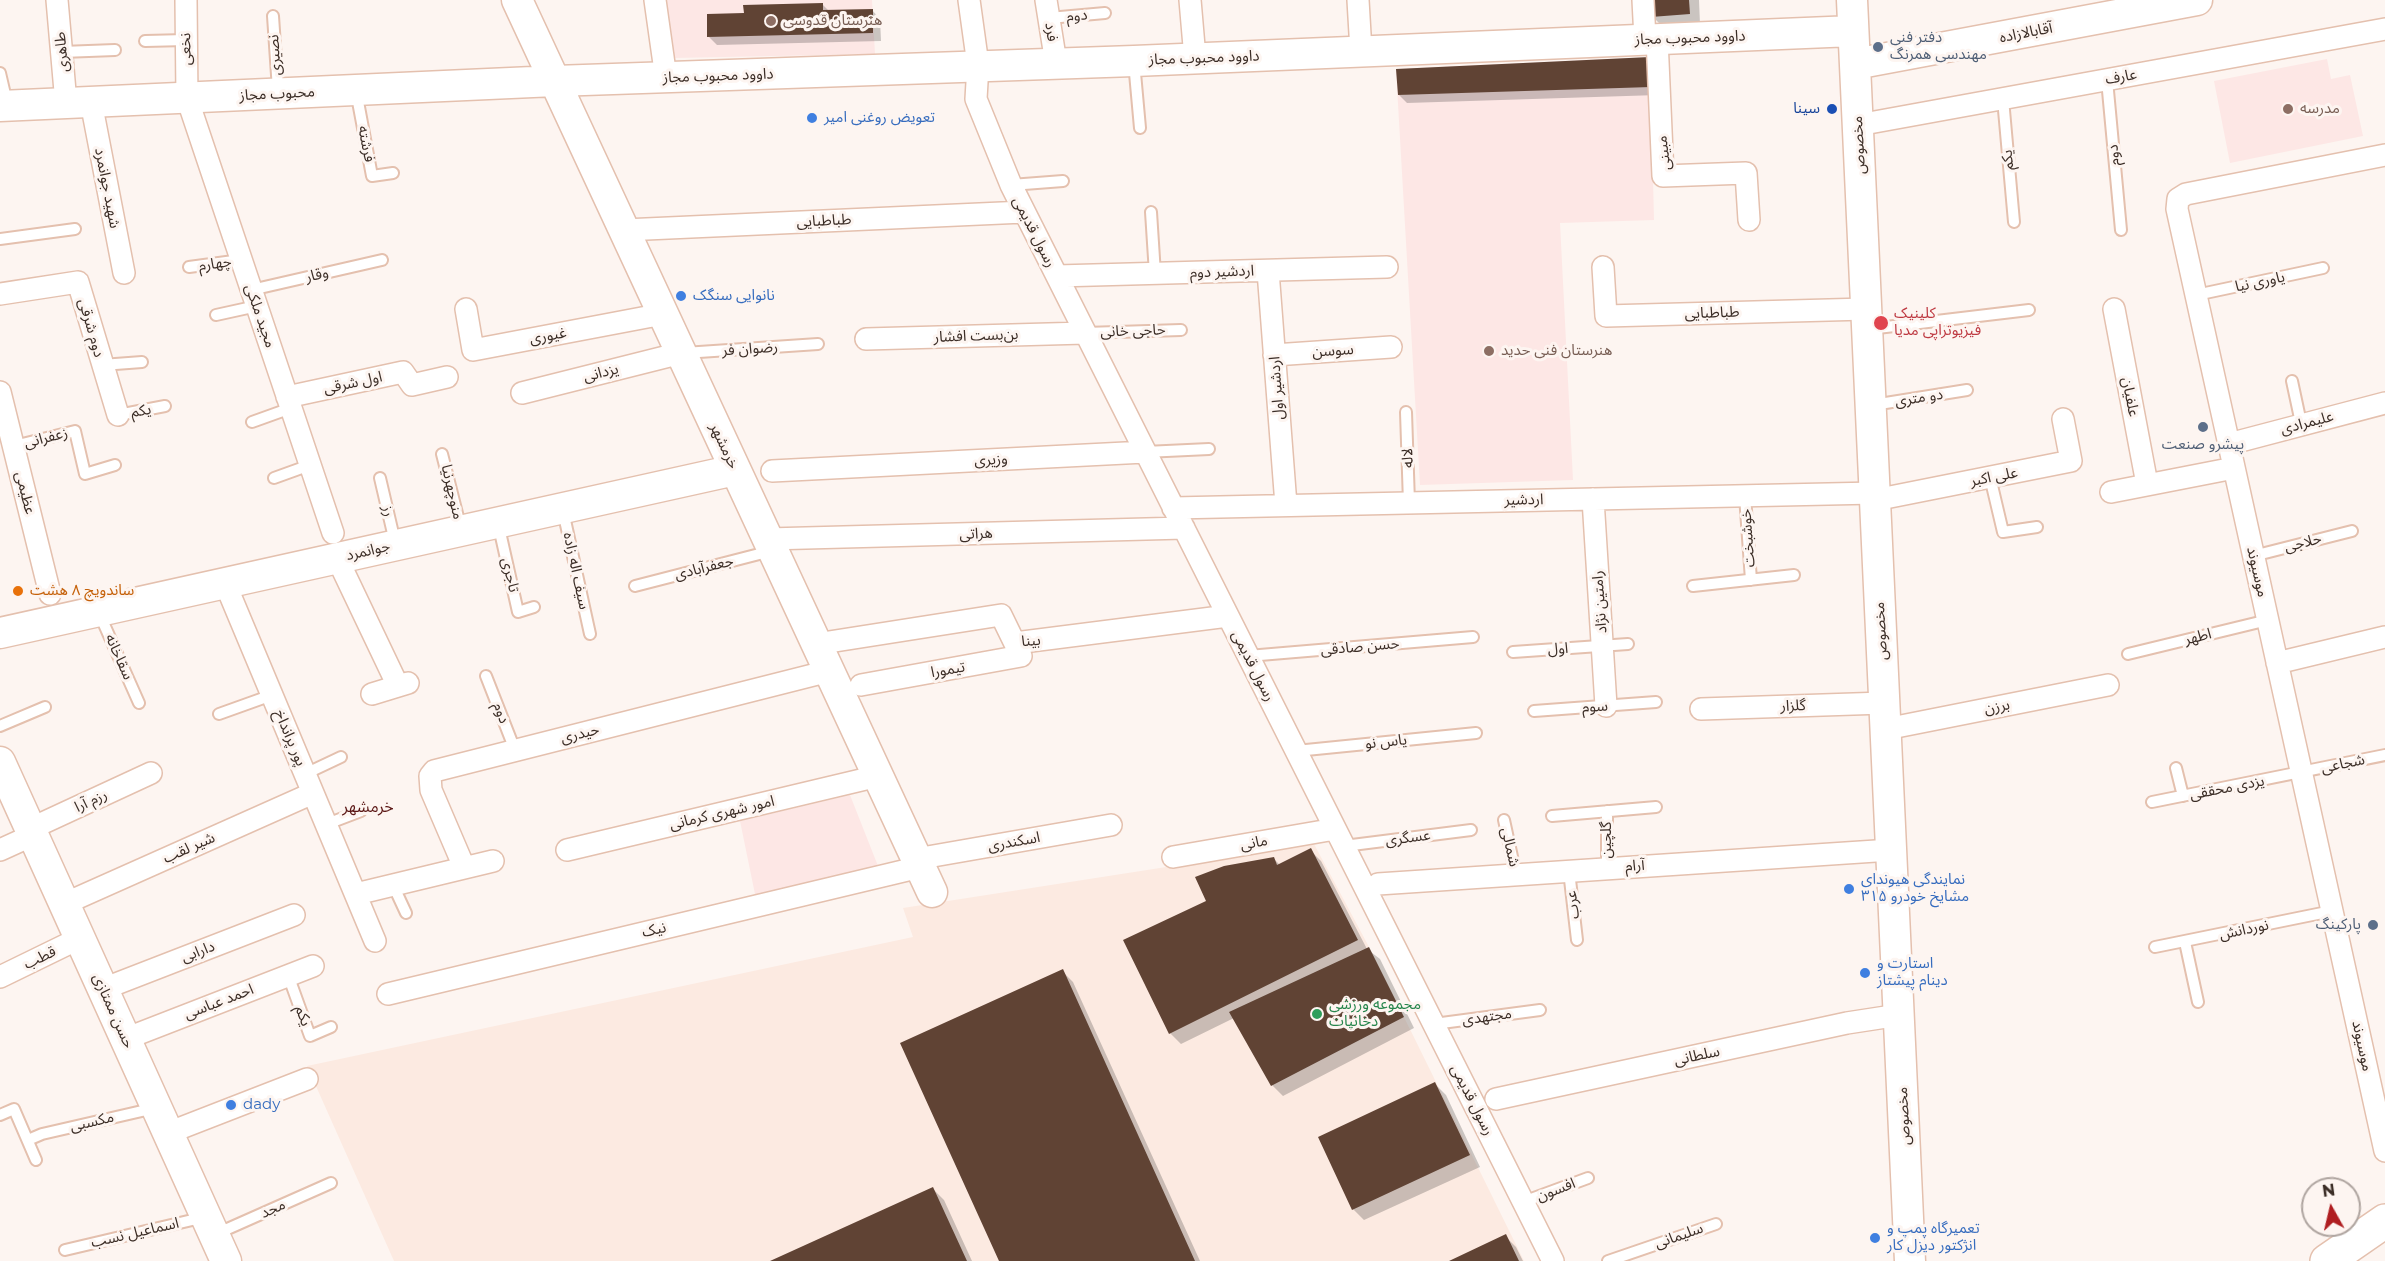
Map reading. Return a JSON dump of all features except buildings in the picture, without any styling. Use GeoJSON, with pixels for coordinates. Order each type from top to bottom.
{"type":"FeatureCollection","features":[{"type":"Feature","properties":{"kind":"main road","name":"خرمشهر"},"geometry":{"type":"LineString","coordinates":[[517,0],[923,873]]}},
{"type":"Feature","properties":{"kind":"main road","name":"مخصوص"},"geometry":{"type":"LineString","coordinates":[[1852,0],[1910,1261]]}},
{"type":"Feature","properties":{"kind":"main road","name":"آقابالازاده"},"geometry":{"type":"LineString","coordinates":[[1855,64],[2128,6],[2195,0]]}},
{"type":"Feature","properties":{"kind":"main road","name":"داوود محبوب مجاز"},"geometry":{"type":"LineString","coordinates":[[555,81],[1134,61],[1853,31]]}},
{"type":"Feature","properties":{"kind":"main road","name":"محبوب مجاز"},"geometry":{"type":"LineString","coordinates":[[4,106],[555,81]]}},
{"type":"Feature","properties":{"kind":"main road","name":"جوانمرد"},"geometry":{"type":"LineString","coordinates":[[0,633],[225,583],[335,546],[396,545],[735,470]]}},
{"type":"Feature","properties":{"kind":"main road","name":"حسن ممتازی"},"geometry":{"type":"LineString","coordinates":[[0,762],[215,1238]]}},
{"type":"Feature","properties":{"kind":"main road"},"geometry":{"type":"LineString","coordinates":[[2327,1261],[2385,1221]]}},
{"type":"Feature","properties":{"kind":"street","name":"طاهری"},"geometry":{"type":"LineString","coordinates":[[57,0],[62,52],[79,103]]}},
{"type":"Feature","properties":{"kind":"street","name":"نخعی"},"geometry":{"type":"LineString","coordinates":[[186,0],[187,98]]}},
{"type":"Feature","properties":{"kind":"street"},"geometry":{"type":"LineString","coordinates":[[655,0],[666,78]]}},
{"type":"Feature","properties":{"kind":"street","name":"رسول قدیمی"},"geometry":{"type":"LineString","coordinates":[[969,0],[978,65],[976,99],[1011,185],[1553,1261]]}},
{"type":"Feature","properties":{"kind":"street"},"geometry":{"type":"LineString","coordinates":[[1190,0],[1195,58]]}},
{"type":"Feature","properties":{"kind":"street"},"geometry":{"type":"LineString","coordinates":[[1358,0],[1361,51]]}},
{"type":"Feature","properties":{"kind":"street"},"geometry":{"type":"LineString","coordinates":[[1643,0],[1651,39]]}},
{"type":"Feature","properties":{"kind":"street","name":"فرد"},"geometry":{"type":"LineString","coordinates":[[1047,9],[1056,63]]}},
{"type":"Feature","properties":{"kind":"street","name":"عارف"},"geometry":{"type":"LineString","coordinates":[[1858,125],[2385,29]]}},
{"type":"Feature","properties":{"kind":"street","name":"مبینی"},"geometry":{"type":"LineString","coordinates":[[1651,39],[1663,176],[1746,173],[1749,220]]}},
{"type":"Feature","properties":{"kind":"street","name":"مجید ملکی"},"geometry":{"type":"LineString","coordinates":[[187,98],[335,546]]}},
{"type":"Feature","properties":{"kind":"street","name":"شهید جوانمرد"},"geometry":{"type":"LineString","coordinates":[[79,103],[124,273]]}},
{"type":"Feature","properties":{"kind":"street","name":"موسیوند"},"geometry":{"type":"LineString","coordinates":[[2385,155],[2186,194],[2178,199],[2177,208],[2385,1151]]}},
{"type":"Feature","properties":{"kind":"street","name":"طباطبایی"},"geometry":{"type":"LineString","coordinates":[[624,230],[1024,212]]}},
{"type":"Feature","properties":{"kind":"street","name":"اردشیر دوم"},"geometry":{"type":"LineString","coordinates":[[1057,276],[1387,267]]}},
{"type":"Feature","properties":{"kind":"street","name":"طباطبایی"},"geometry":{"type":"LineString","coordinates":[[1603,267],[1606,316],[1867,319]]}},
{"type":"Feature","properties":{"kind":"street","name":"اردشیر اول"},"geometry":{"type":"LineString","coordinates":[[1268,271],[1286,505]]}},
{"type":"Feature","properties":{"kind":"street","name":"دوم شرقی"},"geometry":{"type":"LineString","coordinates":[[0,294],[78,282],[118,415]]}},
{"type":"Feature","properties":{"kind":"street","name":"غیوری"},"geometry":{"type":"LineString","coordinates":[[466,309],[473,350],[663,314]]}},
{"type":"Feature","properties":{"kind":"street","name":"علفیان"},"geometry":{"type":"LineString","coordinates":[[2114,309],[2147,484]]}},
{"type":"Feature","properties":{"kind":"street","name":"بن‌بست افشار"},"geometry":{"type":"LineString","coordinates":[[866,339],[1085,333]]}},
{"type":"Feature","properties":{"kind":"street","name":"سوسن"},"geometry":{"type":"LineString","coordinates":[[1274,355],[1391,347]]}},
{"type":"Feature","properties":{"kind":"street","name":"یزدانی"},"geometry":{"type":"LineString","coordinates":[[522,393],[681,353]]}},
{"type":"Feature","properties":{"kind":"street","name":"اول شرقی"},"geometry":{"type":"LineString","coordinates":[[289,403],[403,372],[412,385],[447,377]]}},
{"type":"Feature","properties":{"kind":"street","name":"عظیمی"},"geometry":{"type":"LineString","coordinates":[[0,392],[8,437],[50,594]]}},
{"type":"Feature","properties":{"kind":"street","name":"علیمرادی"},"geometry":{"type":"LineString","coordinates":[[2229,444],[2301,423],[2385,403]]}},
{"type":"Feature","properties":{"kind":"street","name":"علی اکبر"},"geometry":{"type":"LineString","coordinates":[[1875,497],[2072,461],[2063,419]]}},
{"type":"Feature","properties":{"kind":"street","name":"وزیری"},"geometry":{"type":"LineString","coordinates":[[772,471],[1146,452]]}},
{"type":"Feature","properties":{"kind":"street"},"geometry":{"type":"LineString","coordinates":[[2111,492],[2234,468]]}},
{"type":"Feature","properties":{"kind":"street","name":"اردشیر"},"geometry":{"type":"LineString","coordinates":[[1173,508],[1745,496],[1875,497]]}},
{"type":"Feature","properties":{"kind":"street","name":"رامتین نژاد"},"geometry":{"type":"LineString","coordinates":[[1593,499],[1606,706]]}},
{"type":"Feature","properties":{"kind":"street","name":"هراتی"},"geometry":{"type":"LineString","coordinates":[[770,545],[1184,528]]}},
{"type":"Feature","properties":{"kind":"street"},"geometry":{"type":"LineString","coordinates":[[335,546],[403,685],[372,694]]}},
{"type":"Feature","properties":{"kind":"street","name":"پور پرانداخ"},"geometry":{"type":"LineString","coordinates":[[225,583],[375,941]]}},
{"type":"Feature","properties":{"kind":"street","name":"بینا"},"geometry":{"type":"LineString","coordinates":[[823,657],[1001,615],[1015,643],[1228,616]]}},
{"type":"Feature","properties":{"kind":"street"},"geometry":{"type":"LineString","coordinates":[[2277,663],[2385,636]]}},
{"type":"Feature","properties":{"kind":"street","name":"تیمورا"},"geometry":{"type":"LineString","coordinates":[[861,685],[1021,656],[1015,643]]}},
{"type":"Feature","properties":{"kind":"street","name":"حیدری"},"geometry":{"type":"LineString","coordinates":[[465,867],[431,790],[430,776],[434,771],[515,750],[823,657]]}},
{"type":"Feature","properties":{"kind":"street","name":"برزن"},"geometry":{"type":"LineString","coordinates":[[1885,716],[2108,685]]}},
{"type":"Feature","properties":{"kind":"street","name":"گلزار"},"geometry":{"type":"LineString","coordinates":[[1701,709],[1885,716]]}},
{"type":"Feature","properties":{"kind":"street","name":"رزم آرا"},"geometry":{"type":"LineString","coordinates":[[0,850],[151,773]]}},
{"type":"Feature","properties":{"kind":"street","name":"امور شهری کرمانی"},"geometry":{"type":"LineString","coordinates":[[567,850],[878,776]]}},
{"type":"Feature","properties":{"kind":"street","name":"شیر لقب"},"geometry":{"type":"LineString","coordinates":[[64,904],[309,783]]}},
{"type":"Feature","properties":{"kind":"street","name":"اسکندری"},"geometry":{"type":"LineString","coordinates":[[923,873],[1111,825]]}},
{"type":"Feature","properties":{"kind":"street","name":"مانی"},"geometry":{"type":"LineString","coordinates":[[1173,857],[1340,838]]}},
{"type":"Feature","properties":{"kind":"street","name":"آرام"},"geometry":{"type":"LineString","coordinates":[[1378,884],[1891,850]]}},
{"type":"Feature","properties":{"kind":"street"},"geometry":{"type":"LineString","coordinates":[[356,894],[493,861]]}},
{"type":"Feature","properties":{"kind":"street","name":"نیک"},"geometry":{"type":"LineString","coordinates":[[388,994],[923,873]]}},
{"type":"Feature","properties":{"kind":"street","name":"دارابی"},"geometry":{"type":"LineString","coordinates":[[103,989],[294,915]]}},
{"type":"Feature","properties":{"kind":"street","name":"قطب"},"geometry":{"type":"LineString","coordinates":[[0,977],[80,938]]}},
{"type":"Feature","properties":{"kind":"street","name":"احمد عباسی"},"geometry":{"type":"LineString","coordinates":[[125,1039],[313,966]]}},
{"type":"Feature","properties":{"kind":"street","name":"سلطانی"},"geometry":{"type":"LineString","coordinates":[[1496,1099],[1847,1023],[1899,1015]]}},
{"type":"Feature","properties":{"kind":"street"},"geometry":{"type":"LineString","coordinates":[[162,1120],[307,1079]]}},
{"type":"Feature","properties":{"kind":"lane","name":"دوم"},"geometry":{"type":"LineString","coordinates":[[1047,9],[1105,13]]}},
{"type":"Feature","properties":{"kind":"lane","name":"نصیری"},"geometry":{"type":"LineString","coordinates":[[273,16],[278,94]]}},
{"type":"Feature","properties":{"kind":"lane"},"geometry":{"type":"LineString","coordinates":[[146,42],[186,40]]}},
{"type":"Feature","properties":{"kind":"lane"},"geometry":{"type":"LineString","coordinates":[[62,52],[115,50]]}},
{"type":"Feature","properties":{"kind":"lane"},"geometry":{"type":"LineString","coordinates":[[1134,61],[1140,128]]}},
{"type":"Feature","properties":{"kind":"lane"},"geometry":{"type":"LineString","coordinates":[[0,73],[4,106]]}},
{"type":"Feature","properties":{"kind":"lane","name":"دوم"},"geometry":{"type":"LineString","coordinates":[[2107,80],[2121,230]]}},
{"type":"Feature","properties":{"kind":"lane","name":"فرشته"},"geometry":{"type":"LineString","coordinates":[[356,90],[372,176],[393,173]]}},
{"type":"Feature","properties":{"kind":"lane","name":"یکم"},"geometry":{"type":"LineString","coordinates":[[2002,99],[2014,222]]}},
{"type":"Feature","properties":{"kind":"lane"},"geometry":{"type":"LineString","coordinates":[[1011,185],[1063,180]]}},
{"type":"Feature","properties":{"kind":"lane"},"geometry":{"type":"LineString","coordinates":[[1151,212],[1155,274]]}},
{"type":"Feature","properties":{"kind":"lane"},"geometry":{"type":"LineString","coordinates":[[0,239],[75,229]]}},
{"type":"Feature","properties":{"kind":"lane","name":"چهارم"},"geometry":{"type":"LineString","coordinates":[[189,267],[241,260]]}},
{"type":"Feature","properties":{"kind":"lane","name":"وقار"},"geometry":{"type":"LineString","coordinates":[[216,315],[254,298],[382,260]]}},
{"type":"Feature","properties":{"kind":"lane","name":"یاوری نیا"},"geometry":{"type":"LineString","coordinates":[[2196,295],[2323,268]]}},
{"type":"Feature","properties":{"kind":"lane"},"geometry":{"type":"LineString","coordinates":[[1867,319],[2029,310]]}},
{"type":"Feature","properties":{"kind":"lane","name":"حاجی خانی"},"geometry":{"type":"LineString","coordinates":[[1085,333],[1181,330]]}},
{"type":"Feature","properties":{"kind":"lane","name":"رضوان فر"},"geometry":{"type":"LineString","coordinates":[[681,353],[818,344]]}},
{"type":"Feature","properties":{"kind":"lane"},"geometry":{"type":"LineString","coordinates":[[102,365],[142,362]]}},
{"type":"Feature","properties":{"kind":"lane"},"geometry":{"type":"LineString","coordinates":[[2292,381],[2301,423]]}},
{"type":"Feature","properties":{"kind":"lane","name":"دو متری"},"geometry":{"type":"LineString","coordinates":[[1871,406],[1967,390]]}},
{"type":"Feature","properties":{"kind":"lane"},"geometry":{"type":"LineString","coordinates":[[252,422],[289,403]]}},
{"type":"Feature","properties":{"kind":"lane","name":"یکم"},"geometry":{"type":"LineString","coordinates":[[118,415],[165,406]]}},
{"type":"Feature","properties":{"kind":"lane","name":"لاله"},"geometry":{"type":"LineString","coordinates":[[1406,412],[1409,503]]}},
{"type":"Feature","properties":{"kind":"lane","name":"زعفرانی"},"geometry":{"type":"LineString","coordinates":[[8,437],[75,431],[85,474],[115,465]]}},
{"type":"Feature","properties":{"kind":"lane","name":"وزیری"},"geometry":{"type":"LineString","coordinates":[[1146,452],[1209,449]]}},
{"type":"Feature","properties":{"kind":"lane","name":"منوچهرنیا"},"geometry":{"type":"LineString","coordinates":[[442,454],[461,530]]}},
{"type":"Feature","properties":{"kind":"lane"},"geometry":{"type":"LineString","coordinates":[[274,478],[310,465]]}},
{"type":"Feature","properties":{"kind":"lane"},"geometry":{"type":"LineString","coordinates":[[1990,477],[2003,532],[2037,527]]}},
{"type":"Feature","properties":{"kind":"lane","name":"رز"},"geometry":{"type":"LineString","coordinates":[[380,478],[396,545]]}},
{"type":"Feature","properties":{"kind":"lane","name":"خوشبخت"},"geometry":{"type":"LineString","coordinates":[[1745,496],[1751,580]]}},
{"type":"Feature","properties":{"kind":"lane","name":"سیف اله زاده"},"geometry":{"type":"LineString","coordinates":[[562,508],[590,634]]}},
{"type":"Feature","properties":{"kind":"lane","name":"تاجری"},"geometry":{"type":"LineString","coordinates":[[498,523],[518,612],[534,607]]}},
{"type":"Feature","properties":{"kind":"lane","name":"حلاجی"},"geometry":{"type":"LineString","coordinates":[[2253,556],[2352,531]]}},
{"type":"Feature","properties":{"kind":"lane","name":"جعفرآبادی"},"geometry":{"type":"LineString","coordinates":[[635,586],[770,545]]}},
{"type":"Feature","properties":{"kind":"lane"},"geometry":{"type":"LineString","coordinates":[[1693,586],[1794,575]]}},
{"type":"Feature","properties":{"kind":"lane","name":"سقاخانه"},"geometry":{"type":"LineString","coordinates":[[98,611],[140,703]]}},
{"type":"Feature","properties":{"kind":"lane","name":"اطهر"},"geometry":{"type":"LineString","coordinates":[[2128,654],[2268,620]]}},
{"type":"Feature","properties":{"kind":"lane","name":"حسن صادقی"},"geometry":{"type":"LineString","coordinates":[[1248,656],[1473,637]]}},
{"type":"Feature","properties":{"kind":"lane"},"geometry":{"type":"LineString","coordinates":[[1602,646],[1628,644]]}},
{"type":"Feature","properties":{"kind":"lane","name":"اول"},"geometry":{"type":"LineString","coordinates":[[1513,652],[1602,646]]}},
{"type":"Feature","properties":{"kind":"lane","name":"دوم"},"geometry":{"type":"LineString","coordinates":[[486,676],[515,750]]}},
{"type":"Feature","properties":{"kind":"lane"},"geometry":{"type":"LineString","coordinates":[[219,714],[272,695]]}},
{"type":"Feature","properties":{"kind":"lane","name":"سوم"},"geometry":{"type":"LineString","coordinates":[[1534,711],[1656,702]]}},
{"type":"Feature","properties":{"kind":"lane"},"geometry":{"type":"LineString","coordinates":[[0,726],[45,706]]}},
{"type":"Feature","properties":{"kind":"lane","name":"یاس نو"},"geometry":{"type":"LineString","coordinates":[[1296,751],[1476,733]]}},
{"type":"Feature","properties":{"kind":"lane","name":"شجاعی"},"geometry":{"type":"LineString","coordinates":[[2301,773],[2385,755]]}},
{"type":"Feature","properties":{"kind":"lane"},"geometry":{"type":"LineString","coordinates":[[309,783],[341,757]]}},
{"type":"Feature","properties":{"kind":"lane"},"geometry":{"type":"LineString","coordinates":[[2176,768],[2183,796]]}},
{"type":"Feature","properties":{"kind":"lane","name":"یزدی محققی"},"geometry":{"type":"LineString","coordinates":[[2152,802],[2301,773]]}},
{"type":"Feature","properties":{"kind":"lane"},"geometry":{"type":"LineString","coordinates":[[1552,816],[1656,807]]}},
{"type":"Feature","properties":{"kind":"lane"},"geometry":{"type":"LineString","coordinates":[[327,824],[361,811]]}},
{"type":"Feature","properties":{"kind":"lane","name":"گلچین"},"geometry":{"type":"LineString","coordinates":[[1607,811],[1607,868]]}},
{"type":"Feature","properties":{"kind":"lane","name":"شمالی"},"geometry":{"type":"LineString","coordinates":[[1503,820],[1516,874]]}},
{"type":"Feature","properties":{"kind":"lane","name":"عسگری"},"geometry":{"type":"LineString","coordinates":[[1340,838],[1471,830]]}},
{"type":"Feature","properties":{"kind":"lane","name":"عرب"},"geometry":{"type":"LineString","coordinates":[[1569,871],[1577,940]]}},
{"type":"Feature","properties":{"kind":"lane"},"geometry":{"type":"LineString","coordinates":[[393,885],[406,913]]}},
{"type":"Feature","properties":{"kind":"lane","name":"نوردانش"},"geometry":{"type":"LineString","coordinates":[[2155,947],[2332,911]]}},
{"type":"Feature","properties":{"kind":"lane"},"geometry":{"type":"LineString","coordinates":[[2185,942],[2198,1002]]}},
{"type":"Feature","properties":{"kind":"lane","name":"یکم"},"geometry":{"type":"LineString","coordinates":[[288,975],[310,1036],[332,1027]]}},
{"type":"Feature","properties":{"kind":"lane","name":"مجتهدی"},"geometry":{"type":"LineString","coordinates":[[1434,1024],[1540,1010]]}},
{"type":"Feature","properties":{"kind":"lane"},"geometry":{"type":"LineString","coordinates":[[0,1115],[14,1109],[36,1160]]}},
{"type":"Feature","properties":{"kind":"lane","name":"مکسبی"},"geometry":{"type":"LineString","coordinates":[[28,1140],[42,1134],[162,1120]]}},
{"type":"Feature","properties":{"kind":"lane","name":"افسون"},"geometry":{"type":"LineString","coordinates":[[1523,1202],[1588,1178]]}},
{"type":"Feature","properties":{"kind":"lane","name":"مجد"},"geometry":{"type":"LineString","coordinates":[[215,1238],[331,1184]]}},
{"type":"Feature","properties":{"kind":"lane","name":"سلیمانی"},"geometry":{"type":"LineString","coordinates":[[1608,1261],[1716,1224]]}},
{"type":"Feature","properties":{"kind":"lane","name":"اسماعیل نسب"},"geometry":{"type":"LineString","coordinates":[[64,1250],[215,1238]]}},
{"type":"Feature","properties":{"kind":"shaded area","name":"هنرستان قدوسی"},"geometry":{"type":"Polygon","coordinates":[[[666,0],[872,0],[875,54],[674,58],[666,0]]]}},
{"type":"Feature","properties":{"kind":"shaded area","name":"هنرستان فنی حدید"},"geometry":{"type":"Polygon","coordinates":[[[1650,57],[1654,220],[1560,223],[1573,480],[1420,485],[1396,69],[1650,57]]]}},
{"type":"Feature","properties":{"kind":"shaded area","name":"مدرسه"},"geometry":{"type":"Polygon","coordinates":[[[2327,59],[2331,79],[2350,75],[2363,136],[2230,163],[2214,81],[2327,59]]]}},
{"type":"Feature","properties":{"kind":"shaded area"},"geometry":{"type":"Polygon","coordinates":[[[850,795],[878,866],[756,899],[740,821],[850,795]]]}},
{"type":"Feature","properties":{"kind":"shaded area"},"geometry":{"type":"Polygon","coordinates":[[[1314,844],[1369,947],[1230,1012],[1271,1086],[1404,1017],[1524,1261],[394,1261],[307,1066],[913,937],[903,908],[1314,844]]]}},
{"type":"Feature","properties":{"kind":"place","name":"هنرستان قدوسی"},"geometry":{"type":"Point","coordinates":[771,21]}},
{"type":"Feature","properties":{"kind":"place","name":"دفتر فنی مهندسی همرنگ"},"geometry":{"type":"Point","coordinates":[1878,47]}},
{"type":"Feature","properties":{"kind":"place","name":"سینا"},"geometry":{"type":"Point","coordinates":[1832,109]}},
{"type":"Feature","properties":{"kind":"place","name":"مدرسه"},"geometry":{"type":"Point","coordinates":[2288,109]}},
{"type":"Feature","properties":{"kind":"place","name":"تعویض روغنی امیر"},"geometry":{"type":"Point","coordinates":[812,118]}},
{"type":"Feature","properties":{"kind":"place","name":"نانوایی سنگک"},"geometry":{"type":"Point","coordinates":[681,296]}},
{"type":"Feature","properties":{"kind":"place","name":"کلینیک فیزیوتراپی مدیا"},"geometry":{"type":"Point","coordinates":[1881,323]}},
{"type":"Feature","properties":{"kind":"place","name":"هنرستان فنی حدید"},"geometry":{"type":"Point","coordinates":[1489,351]}},
{"type":"Feature","properties":{"kind":"place","name":"پیشرو صنعت"},"geometry":{"type":"Point","coordinates":[2203,427]}},
{"type":"Feature","properties":{"kind":"place","name":"ساندویچ ۸ هشت"},"geometry":{"type":"Point","coordinates":[18,591]}},
{"type":"Feature","properties":{"kind":"place","name":"نمایندگی هیوندای ۳۱۵ مشایخ خودرو"},"geometry":{"type":"Point","coordinates":[1849,889]}},
{"type":"Feature","properties":{"kind":"place","name":"پارکینگ"},"geometry":{"type":"Point","coordinates":[2373,925]}},
{"type":"Feature","properties":{"kind":"place","name":"استارت و دینام پیشتاز"},"geometry":{"type":"Point","coordinates":[1865,973]}},
{"type":"Feature","properties":{"kind":"place","name":"مجموعه ورزشی دخانیات"},"geometry":{"type":"Point","coordinates":[1317,1014]}},
{"type":"Feature","properties":{"kind":"place","name":"dady"},"geometry":{"type":"Point","coordinates":[231,1105]}},
{"type":"Feature","properties":{"kind":"place","name":"تعمیرگاه پمپ و انژکتور دیزل کار"},"geometry":{"type":"Point","coordinates":[1875,1238]}},
{"type":"Feature","properties":{"kind":"district","name":"خرمشهر"},"geometry":{"type":"Point","coordinates":[368,807]}}]}
